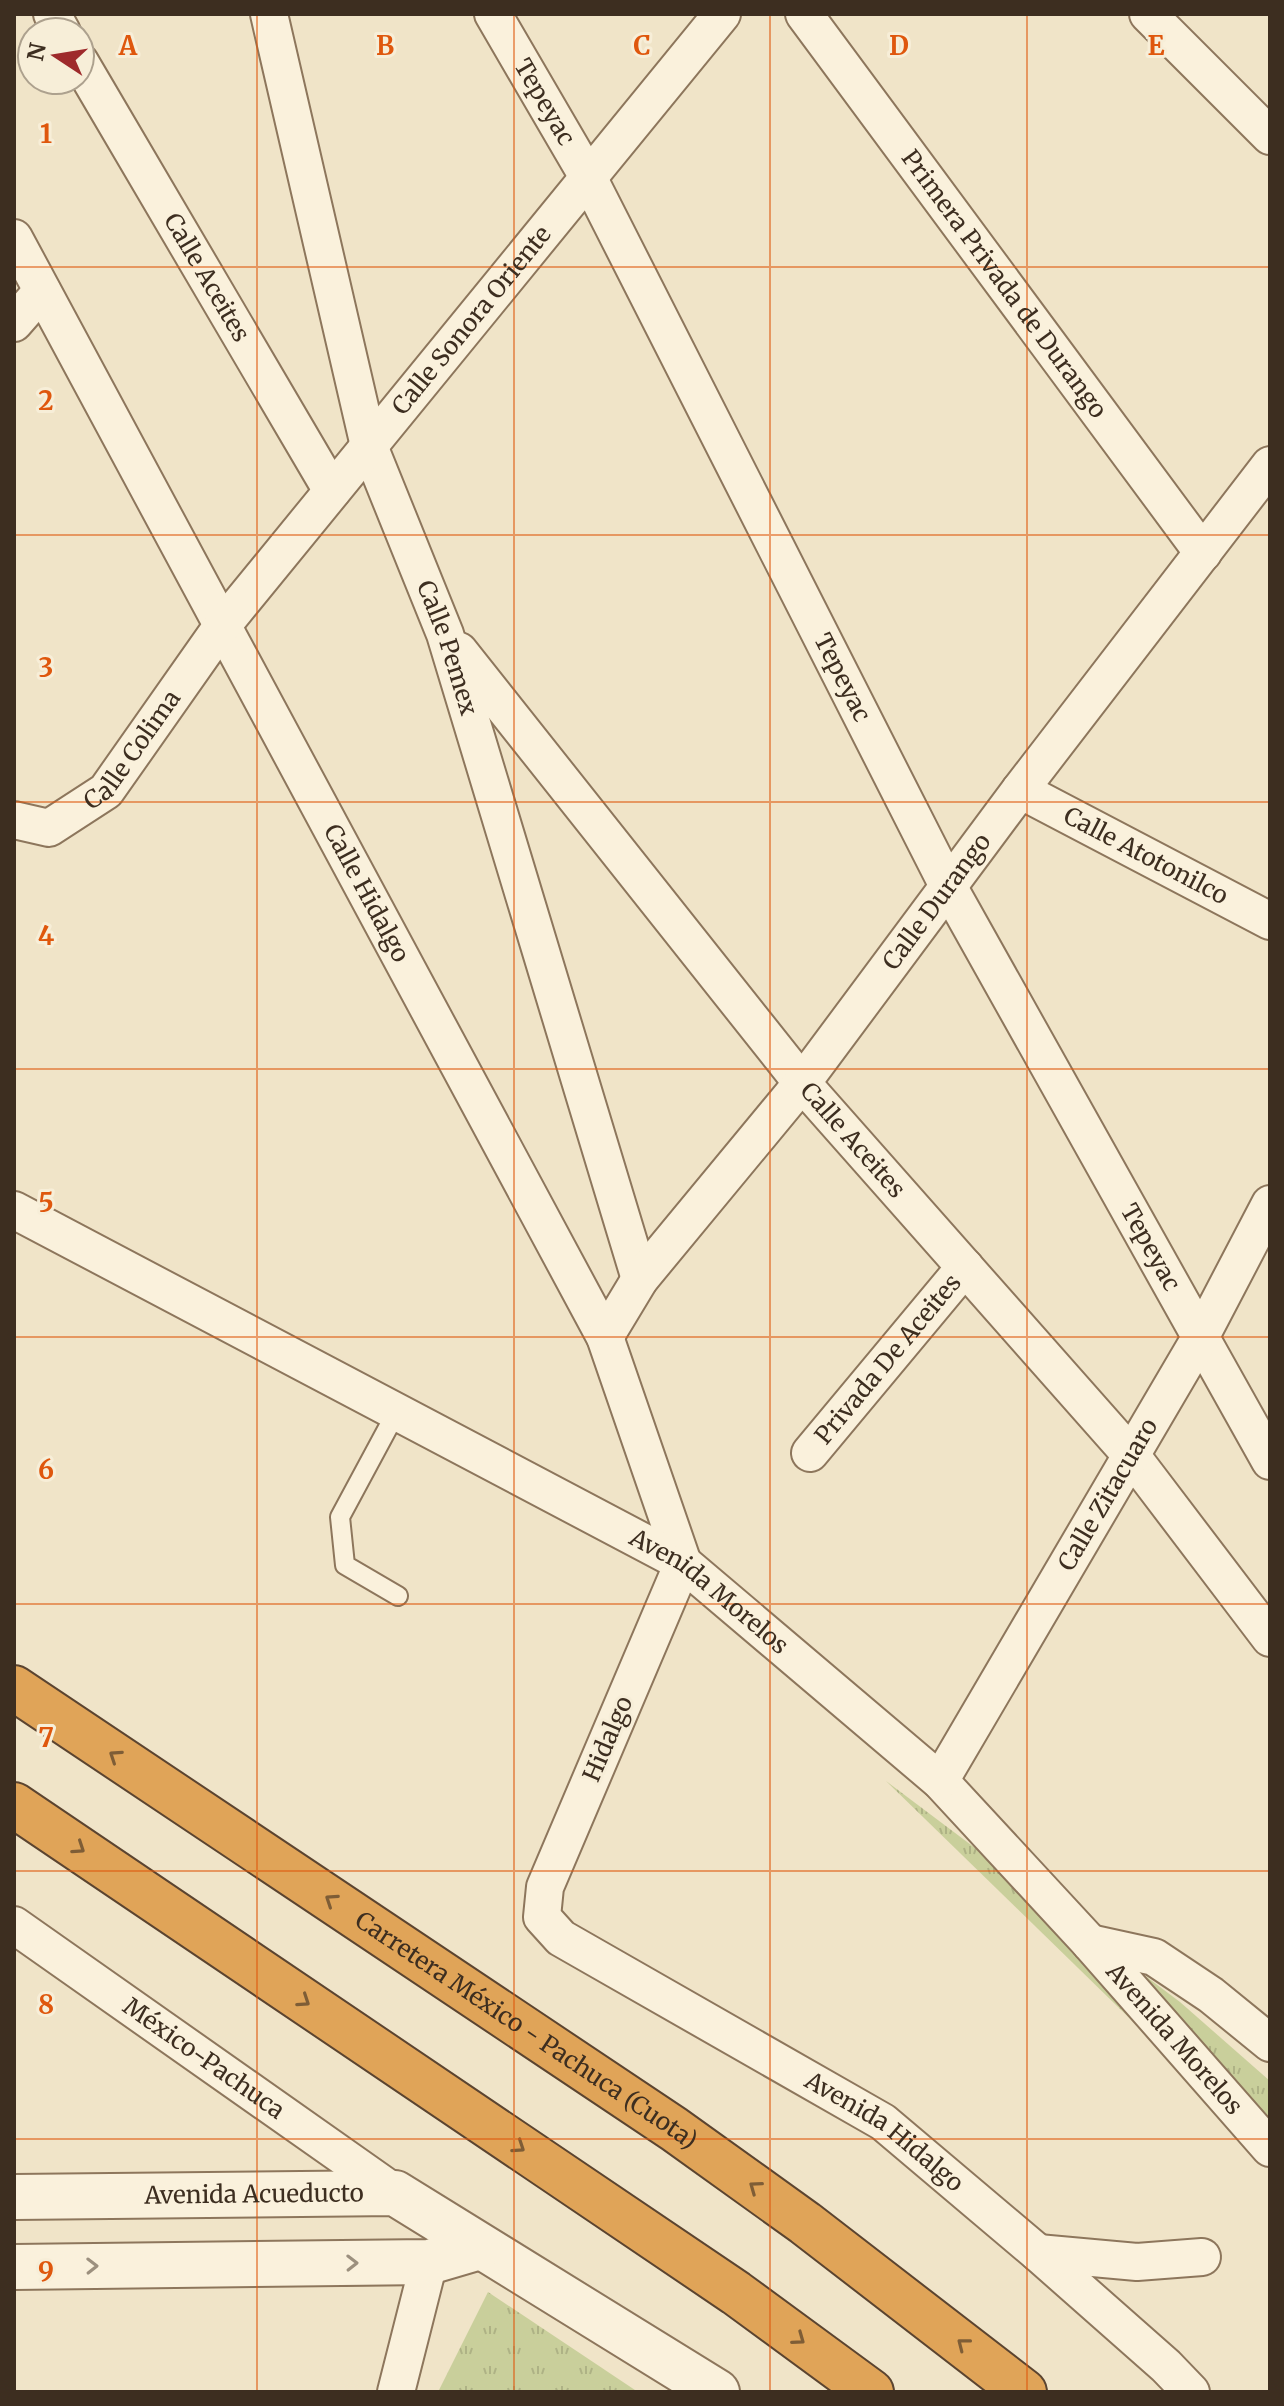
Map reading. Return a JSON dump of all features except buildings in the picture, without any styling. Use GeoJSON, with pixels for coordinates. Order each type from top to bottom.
{"type":"FeatureCollection","features":[{"type":"Feature","properties":{"kind":"highway","name":"Carretera México - Pachuca (Cuota)"},"geometry":{"type":"LineString","coordinates":[[14,1688],[674,2129],[805,2223],[1024,2392]]}},
{"type":"Feature","properties":{"kind":"highway"},"geometry":{"type":"LineString","coordinates":[[14,1805],[736,2293],[871,2392]]}},
{"type":"Feature","properties":{"kind":"street","name":"Calle Pemex"},"geometry":{"type":"LineString","coordinates":[[269,14],[369,446],[445,634],[640,1279]]}},
{"type":"Feature","properties":{"kind":"street","name":"Tepeyac"},"geometry":{"type":"LineString","coordinates":[[493,14],[588,177],[948,886],[1270,1461]]}},
{"type":"Feature","properties":{"kind":"street","name":"Calle Sonora Oriente"},"geometry":{"type":"LineString","coordinates":[[222,626],[722,14]]}},
{"type":"Feature","properties":{"kind":"street","name":"Primera Privada de Durango"},"geometry":{"type":"LineString","coordinates":[[804,14],[1203,553]]}},
{"type":"Feature","properties":{"kind":"street"},"geometry":{"type":"LineString","coordinates":[[1148,14],[1270,136]]}},
{"type":"Feature","properties":{"kind":"street","name":"Calle Aceites"},"geometry":{"type":"LineString","coordinates":[[96,89],[332,491]]}},
{"type":"Feature","properties":{"kind":"street","name":"Calle Hidalgo"},"geometry":{"type":"LineString","coordinates":[[14,238],[605,1337],[683,1563]]}},
{"type":"Feature","properties":{"kind":"street"},"geometry":{"type":"LineString","coordinates":[[14,323],[42,291]]}},
{"type":"Feature","properties":{"kind":"street","name":"Calle Durango"},"geometry":{"type":"LineString","coordinates":[[605,1337],[640,1279],[802,1083],[1020,790],[1270,465]]}},
{"type":"Feature","properties":{"kind":"street","name":"Calle Colima"},"geometry":{"type":"LineString","coordinates":[[14,820],[49,828],[106,791],[222,626]]}},
{"type":"Feature","properties":{"kind":"street","name":"Calle Aceites"},"geometry":{"type":"LineString","coordinates":[[445,634],[802,1083],[1131,1455],[1270,1638]]}},
{"type":"Feature","properties":{"kind":"street","name":"Calle Atotonilco"},"geometry":{"type":"LineString","coordinates":[[1020,790],[1270,921]]}},
{"type":"Feature","properties":{"kind":"street","name":"Calle Zitacuaro"},"geometry":{"type":"LineString","coordinates":[[940,1781],[1200,1338],[1270,1204]]}},
{"type":"Feature","properties":{"kind":"street","name":"Avenida Morelos"},"geometry":{"type":"LineString","coordinates":[[14,1210],[683,1563],[940,1781],[1090,1943],[1270,2148]]}},
{"type":"Feature","properties":{"kind":"street","name":"Privada De Aceites"},"geometry":{"type":"LineString","coordinates":[[810,1453],[965,1267]]}},
{"type":"Feature","properties":{"kind":"street","name":"Hidalgo"},"geometry":{"type":"LineString","coordinates":[[542,1917],[545,1887],[683,1563]]}},
{"type":"Feature","properties":{"kind":"street","name":"Avenida Hidalgo"},"geometry":{"type":"LineString","coordinates":[[542,1917],[561,1938],[883,2122],[1038,2253],[1166,2366],[1191,2392]]}},
{"type":"Feature","properties":{"kind":"street","name":"México-Pachuca"},"geometry":{"type":"LineString","coordinates":[[14,1925],[395,2193]]}},
{"type":"Feature","properties":{"kind":"street"},"geometry":{"type":"LineString","coordinates":[[1090,1943],[1154,1957],[1211,1995],[1270,2043]]}},
{"type":"Feature","properties":{"kind":"street","name":"Avenida Acueducto"},"geometry":{"type":"LineString","coordinates":[[14,2197],[395,2193],[717,2392]]}},
{"type":"Feature","properties":{"kind":"street"},"geometry":{"type":"LineString","coordinates":[[14,2267],[429,2262],[480,2247]]}},
{"type":"Feature","properties":{"kind":"street"},"geometry":{"type":"LineString","coordinates":[[1038,2253],[1137,2262],[1202,2257]]}},
{"type":"Feature","properties":{"kind":"street"},"geometry":{"type":"LineString","coordinates":[[396,2392],[429,2262]]}},
{"type":"Feature","properties":{"kind":"lane"},"geometry":{"type":"LineString","coordinates":[[397,1411],[340,1517],[345,1565],[398,1596]]}},
{"type":"Feature","properties":{"kind":"green space"},"geometry":{"type":"Polygon","coordinates":[[[886,1781],[1180,2002],[1270,2081],[1270,2155],[886,1781]]]}},
{"type":"Feature","properties":{"kind":"green space"},"geometry":{"type":"Polygon","coordinates":[[[488,2292],[638,2392],[438,2392],[488,2292]]]}}]}
